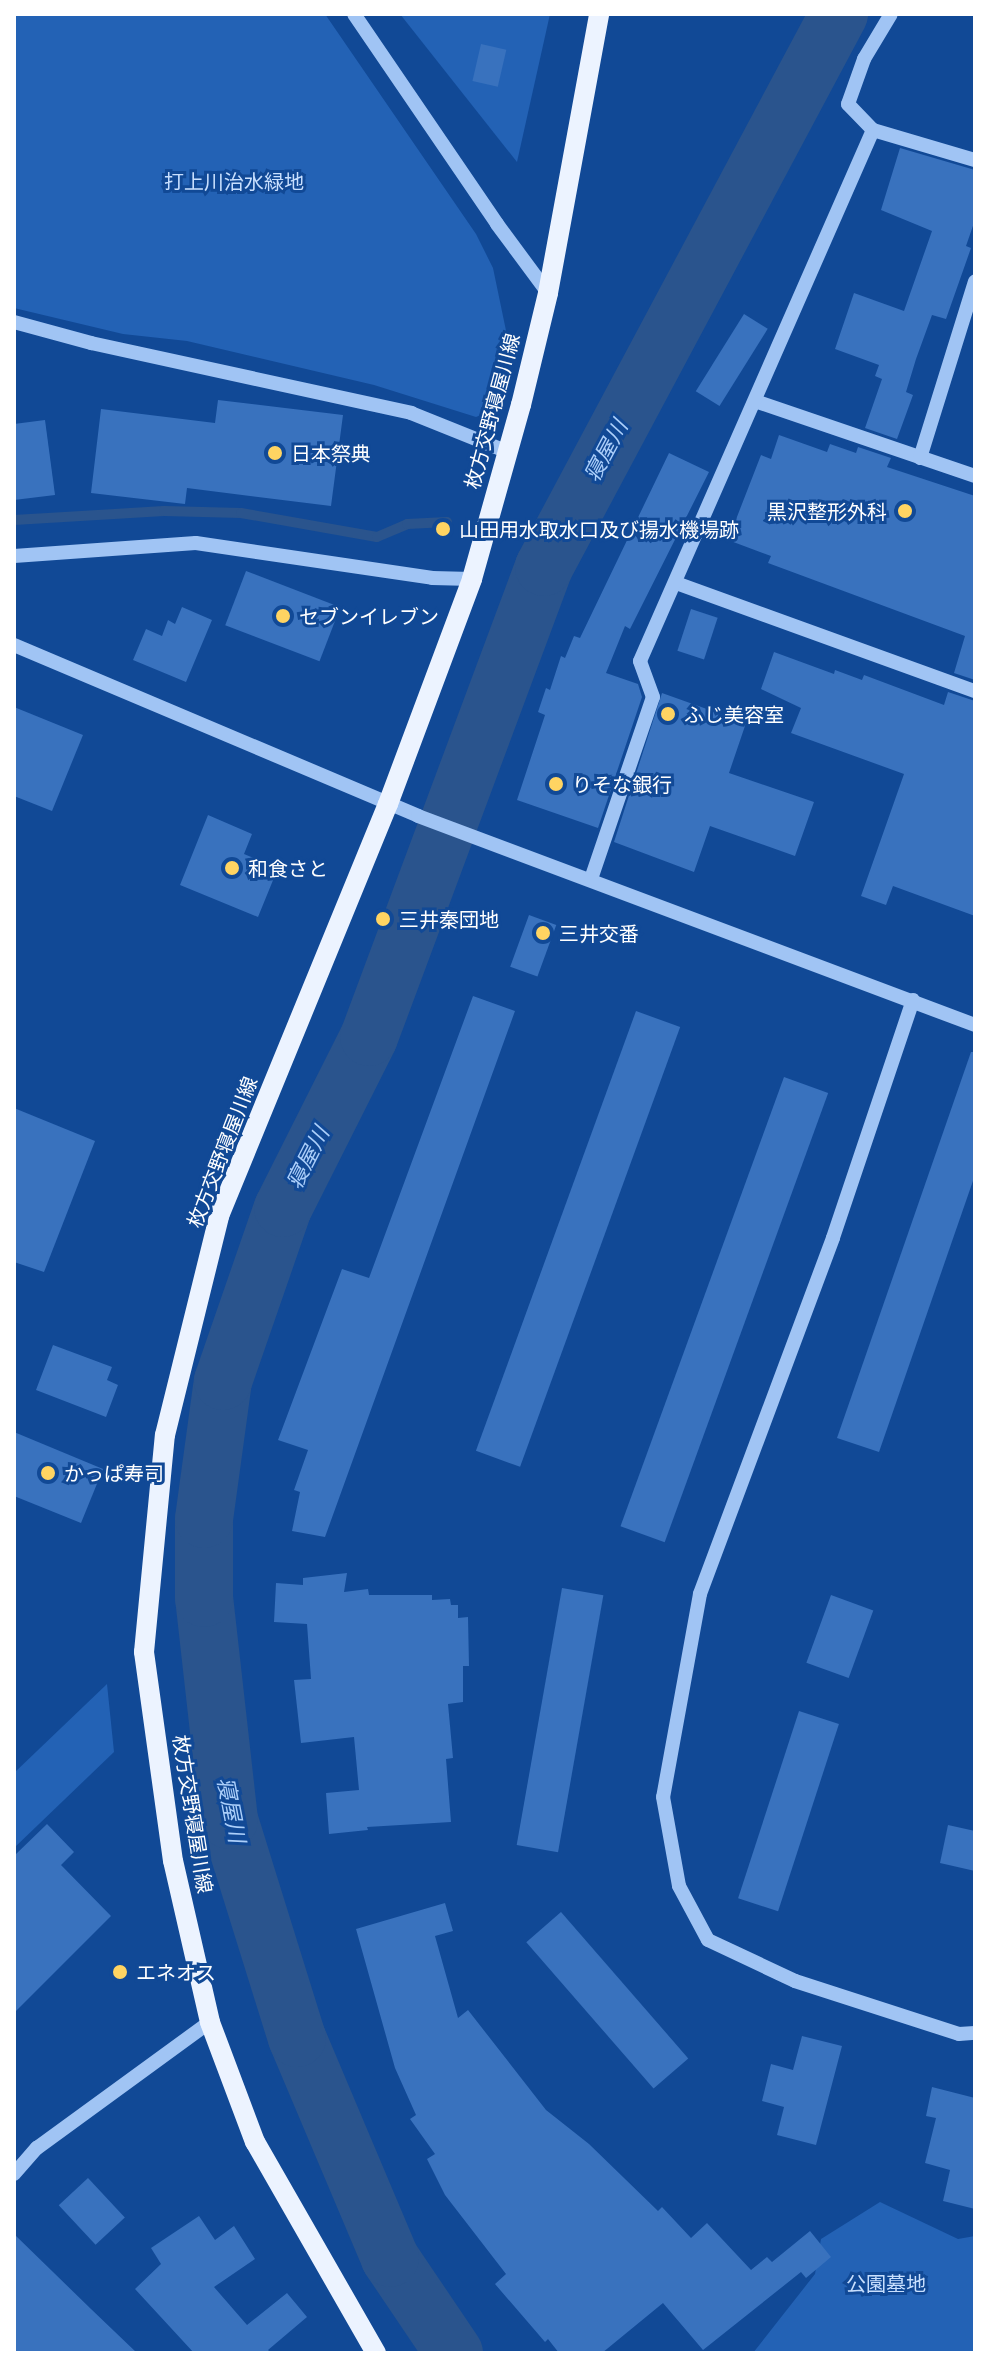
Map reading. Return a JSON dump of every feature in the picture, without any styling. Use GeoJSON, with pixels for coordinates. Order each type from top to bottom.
{"type":"FeatureCollection","features":[{"type":"Feature","properties":{"kind":"main road","name":"枚方交野寝屋川線"},"geometry":{"type":"LineString","coordinates":[[376,2353],[255,2142],[210,2022],[173,1861],[144,1652],[165,1435],[219,1216],[388,804],[472,579],[548,293],[599,14]]}},
{"type":"Feature","properties":{"kind":"street"},"geometry":{"type":"LineString","coordinates":[[354,14],[497,224],[548,293]]}},
{"type":"Feature","properties":{"kind":"street"},"geometry":{"type":"LineString","coordinates":[[891,14],[864,59],[848,104],[873,130],[975,160]]}},
{"type":"Feature","properties":{"kind":"street"},"geometry":{"type":"LineString","coordinates":[[591,879],[653,697],[640,661],[651,630],[676,583],[873,130]]}},
{"type":"Feature","properties":{"kind":"street"},"geometry":{"type":"LineString","coordinates":[[920,458],[975,281]]}},
{"type":"Feature","properties":{"kind":"street"},"geometry":{"type":"LineString","coordinates":[[14,322],[91,343],[411,413],[506,451]]}},
{"type":"Feature","properties":{"kind":"street"},"geometry":{"type":"LineString","coordinates":[[755,401],[975,476]]}},
{"type":"Feature","properties":{"kind":"street"},"geometry":{"type":"LineString","coordinates":[[14,556],[196,543],[432,578],[472,579]]}},
{"type":"Feature","properties":{"kind":"street"},"geometry":{"type":"LineString","coordinates":[[676,583],[975,691]]}},
{"type":"Feature","properties":{"kind":"street"},"geometry":{"type":"LineString","coordinates":[[14,645],[418,816],[975,1025]]}},
{"type":"Feature","properties":{"kind":"street"},"geometry":{"type":"LineString","coordinates":[[913,1000],[833,1238],[700,1594],[663,1797],[679,1886],[708,1940],[795,1981],[959,2034],[975,2033]]}},
{"type":"Feature","properties":{"kind":"street"},"geometry":{"type":"LineString","coordinates":[[14,2174],[37,2148],[210,2022]]}},
{"type":"Feature","properties":{"kind":"green space","name":"打上川治水緑地"},"geometry":{"type":"Polygon","coordinates":[[[14,14],[325,14],[476,234],[493,268],[509,345],[491,411],[476,417],[374,385],[187,341],[123,334],[14,308],[14,14]]]}},
{"type":"Feature","properties":{"kind":"green space"},"geometry":{"type":"Polygon","coordinates":[[[400,14],[550,14],[517,162],[400,14]]]}},
{"type":"Feature","properties":{"kind":"green space"},"geometry":{"type":"Polygon","coordinates":[[[107,1684],[114,1752],[14,1848],[14,1773],[107,1684]]]}},
{"type":"Feature","properties":{"kind":"green space","name":"公園墓地"},"geometry":{"type":"Polygon","coordinates":[[[880,2202],[958,2239],[975,2236],[975,2353],[753,2353],[815,2274],[821,2239],[880,2202]]]}},
{"type":"Feature","properties":{"kind":"building"},"geometry":{"type":"Polygon","coordinates":[[[481,44],[506,50],[498,87],[472,81],[481,44]]]}},
{"type":"Feature","properties":{"kind":"building"},"geometry":{"type":"Polygon","coordinates":[[[900,148],[975,170],[975,220],[966,246],[971,248],[946,319],[932,315],[916,359],[906,392],[913,395],[897,439],[865,428],[882,379],[875,376],[879,365],[835,349],[854,293],[904,311],[932,231],[881,210],[900,148]]]}},
{"type":"Feature","properties":{"kind":"building"},"geometry":{"type":"Polygon","coordinates":[[[744,314],[768,329],[720,406],[696,391],[744,314]]]}},
{"type":"Feature","properties":{"kind":"building"},"geometry":{"type":"Polygon","coordinates":[[[218,400],[343,415],[331,506],[187,488],[185,504],[91,493],[101,409],[215,423],[218,400]]]}},
{"type":"Feature","properties":{"kind":"building"},"geometry":{"type":"Polygon","coordinates":[[[45,420],[55,495],[14,500],[14,424],[45,420]]]}},
{"type":"Feature","properties":{"kind":"building"},"geometry":{"type":"Polygon","coordinates":[[[779,435],[827,452],[830,444],[856,453],[858,447],[891,458],[887,467],[975,496],[975,680],[954,673],[965,636],[768,563],[771,556],[728,540],[761,455],[771,459],[779,435]]]}},
{"type":"Feature","properties":{"kind":"building"},"geometry":{"type":"Polygon","coordinates":[[[669,453],[709,472],[630,629],[625,626],[606,673],[638,684],[642,697],[598,828],[517,800],[545,715],[538,712],[546,688],[550,690],[561,656],[565,658],[574,636],[580,638],[669,453]]]}},
{"type":"Feature","properties":{"kind":"building","name":"セブンイレブン"},"geometry":{"type":"Polygon","coordinates":[[[246,571],[340,607],[320,661],[225,625],[246,571]]]}},
{"type":"Feature","properties":{"kind":"building"},"geometry":{"type":"Polygon","coordinates":[[[182,607],[212,620],[186,682],[133,660],[146,629],[162,636],[168,620],[175,624],[182,607]]]}},
{"type":"Feature","properties":{"kind":"building"},"geometry":{"type":"Polygon","coordinates":[[[691,609],[718,618],[704,659],[677,651],[691,609]]]}},
{"type":"Feature","properties":{"kind":"building"},"geometry":{"type":"Polygon","coordinates":[[[774,652],[834,674],[835,670],[862,680],[864,675],[944,705],[948,692],[975,701],[975,916],[893,886],[886,905],[861,896],[904,774],[791,733],[801,708],[761,689],[774,652]]]}},
{"type":"Feature","properties":{"kind":"building"},"geometry":{"type":"Polygon","coordinates":[[[662,693],[746,723],[729,773],[814,802],[795,856],[710,826],[694,872],[614,842],[662,693]]]}},
{"type":"Feature","properties":{"kind":"building"},"geometry":{"type":"Polygon","coordinates":[[[14,707],[83,735],[52,811],[14,796],[14,707]]]}},
{"type":"Feature","properties":{"kind":"building"},"geometry":{"type":"Polygon","coordinates":[[[208,815],[252,834],[244,854],[278,868],[258,917],[180,885],[208,815]]]}},
{"type":"Feature","properties":{"kind":"building"},"geometry":{"type":"Polygon","coordinates":[[[529,915],[556,925],[537,977],[510,967],[529,915]]]}},
{"type":"Feature","properties":{"kind":"building"},"geometry":{"type":"Polygon","coordinates":[[[473,996],[515,1011],[325,1537],[292,1531],[300,1492],[294,1490],[308,1450],[278,1440],[342,1269],[369,1278],[473,996]]]}},
{"type":"Feature","properties":{"kind":"building"},"geometry":{"type":"Polygon","coordinates":[[[636,1011],[680,1027],[520,1467],[476,1451],[636,1011]]]}},
{"type":"Feature","properties":{"kind":"building"},"geometry":{"type":"Polygon","coordinates":[[[971,1052],[975,1052],[975,1175],[879,1452],[837,1438],[971,1052]]]}},
{"type":"Feature","properties":{"kind":"building"},"geometry":{"type":"Polygon","coordinates":[[[784,1077],[828,1093],[665,1542],[621,1526],[784,1077]]]}},
{"type":"Feature","properties":{"kind":"building"},"geometry":{"type":"Polygon","coordinates":[[[14,1108],[95,1141],[44,1272],[14,1262],[14,1108]]]}},
{"type":"Feature","properties":{"kind":"building"},"geometry":{"type":"Polygon","coordinates":[[[53,1345],[112,1367],[107,1380],[118,1385],[106,1417],[36,1390],[53,1345]]]}},
{"type":"Feature","properties":{"kind":"building"},"geometry":{"type":"Polygon","coordinates":[[[14,1432],[103,1469],[81,1523],[14,1496],[14,1432]]]}},
{"type":"Feature","properties":{"kind":"building"},"geometry":{"type":"Polygon","coordinates":[[[347,1573],[344,1592],[368,1589],[369,1595],[432,1595],[432,1600],[450,1599],[451,1605],[458,1605],[458,1618],[468,1617],[469,1666],[463,1666],[463,1702],[448,1704],[453,1758],[446,1759],[451,1822],[367,1827],[368,1830],[329,1834],[326,1793],[359,1790],[354,1737],[301,1743],[294,1680],[311,1679],[307,1624],[274,1622],[276,1583],[303,1585],[303,1578],[347,1573]]]}},
{"type":"Feature","properties":{"kind":"building"},"geometry":{"type":"Polygon","coordinates":[[[562,1588],[603,1595],[558,1852],[517,1845],[562,1588]]]}},
{"type":"Feature","properties":{"kind":"building"},"geometry":{"type":"Polygon","coordinates":[[[831,1595],[873,1610],[849,1678],[806,1663],[831,1595]]]}},
{"type":"Feature","properties":{"kind":"building"},"geometry":{"type":"Polygon","coordinates":[[[799,1711],[839,1724],[778,1911],[738,1898],[799,1711]]]}},
{"type":"Feature","properties":{"kind":"building"},"geometry":{"type":"Polygon","coordinates":[[[47,1824],[74,1852],[61,1865],[111,1916],[14,2013],[14,1856],[47,1824]]]}},
{"type":"Feature","properties":{"kind":"building"},"geometry":{"type":"Polygon","coordinates":[[[948,1825],[975,1831],[975,1871],[940,1863],[948,1825]]]}},
{"type":"Feature","properties":{"kind":"building"},"geometry":{"type":"Polygon","coordinates":[[[445,1903],[453,1931],[435,1936],[458,2018],[468,2010],[546,2110],[589,2144],[658,2211],[662,2207],[691,2238],[707,2223],[751,2270],[767,2257],[772,2262],[810,2231],[831,2257],[806,2278],[801,2272],[703,2350],[663,2303],[602,2353],[559,2353],[548,2339],[545,2342],[495,2284],[506,2274],[445,2195],[427,2159],[435,2154],[410,2119],[416,2115],[395,2068],[356,1929],[445,1903]]]}},
{"type":"Feature","properties":{"kind":"building"},"geometry":{"type":"Polygon","coordinates":[[[561,1912],[688,2058],[654,2089],[526,1942],[561,1912]]]}},
{"type":"Feature","properties":{"kind":"building"},"geometry":{"type":"Polygon","coordinates":[[[802,2036],[842,2046],[816,2145],[777,2135],[784,2107],[762,2101],[771,2064],[793,2070],[802,2036]]]}},
{"type":"Feature","properties":{"kind":"building"},"geometry":{"type":"Polygon","coordinates":[[[932,2087],[975,2098],[975,2209],[943,2201],[950,2170],[925,2163],[936,2118],[926,2116],[932,2087]]]}},
{"type":"Feature","properties":{"kind":"building"},"geometry":{"type":"Polygon","coordinates":[[[88,2178],[125,2217],[96,2245],[59,2205],[88,2178]]]}},
{"type":"Feature","properties":{"kind":"building"},"geometry":{"type":"Polygon","coordinates":[[[199,2216],[215,2240],[234,2226],[255,2259],[214,2287],[247,2325],[287,2293],[307,2317],[268,2350],[271,2353],[194,2353],[135,2289],[161,2264],[151,2248],[199,2216]]]}},
{"type":"Feature","properties":{"kind":"building"},"geometry":{"type":"Polygon","coordinates":[[[14,2234],[91,2309],[137,2353],[14,2353],[14,2234]]]}},
{"type":"Feature","properties":{"kind":"waterway","name":"寝屋川"},"geometry":{"type":"LineString","coordinates":[[454,2353],[390,2258],[297,2038],[229,1820],[204,1598],[204,1519],[223,1381],[283,1208],[369,1037],[544,567],[839,14]]}},
{"type":"Feature","properties":{"kind":"waterway"},"geometry":{"type":"LineString","coordinates":[[14,520],[164,511],[241,513],[377,537],[407,524],[447,522]]}},
{"type":"Feature","properties":{"kind":"place","name":"日本祭典"},"geometry":{"type":"Point","coordinates":[275,453]}},
{"type":"Feature","properties":{"kind":"place","name":"黒沢整形外科"},"geometry":{"type":"Point","coordinates":[905,511]}},
{"type":"Feature","properties":{"kind":"place","name":"山田用水取水口及び揚水機場跡"},"geometry":{"type":"Point","coordinates":[443,529]}},
{"type":"Feature","properties":{"kind":"place","name":"セブンイレブン"},"geometry":{"type":"Point","coordinates":[283,616]}},
{"type":"Feature","properties":{"kind":"place","name":"ふじ美容室"},"geometry":{"type":"Point","coordinates":[668,714]}},
{"type":"Feature","properties":{"kind":"place","name":"りそな銀行"},"geometry":{"type":"Point","coordinates":[556,784]}},
{"type":"Feature","properties":{"kind":"place","name":"和食さと"},"geometry":{"type":"Point","coordinates":[232,868]}},
{"type":"Feature","properties":{"kind":"place","name":"三井秦団地"},"geometry":{"type":"Point","coordinates":[383,919]}},
{"type":"Feature","properties":{"kind":"place","name":"三井交番"},"geometry":{"type":"Point","coordinates":[543,933]}},
{"type":"Feature","properties":{"kind":"place","name":"かっぱ寿司"},"geometry":{"type":"Point","coordinates":[48,1473]}},
{"type":"Feature","properties":{"kind":"place","name":"エネオス"},"geometry":{"type":"Point","coordinates":[120,1972]}}]}
